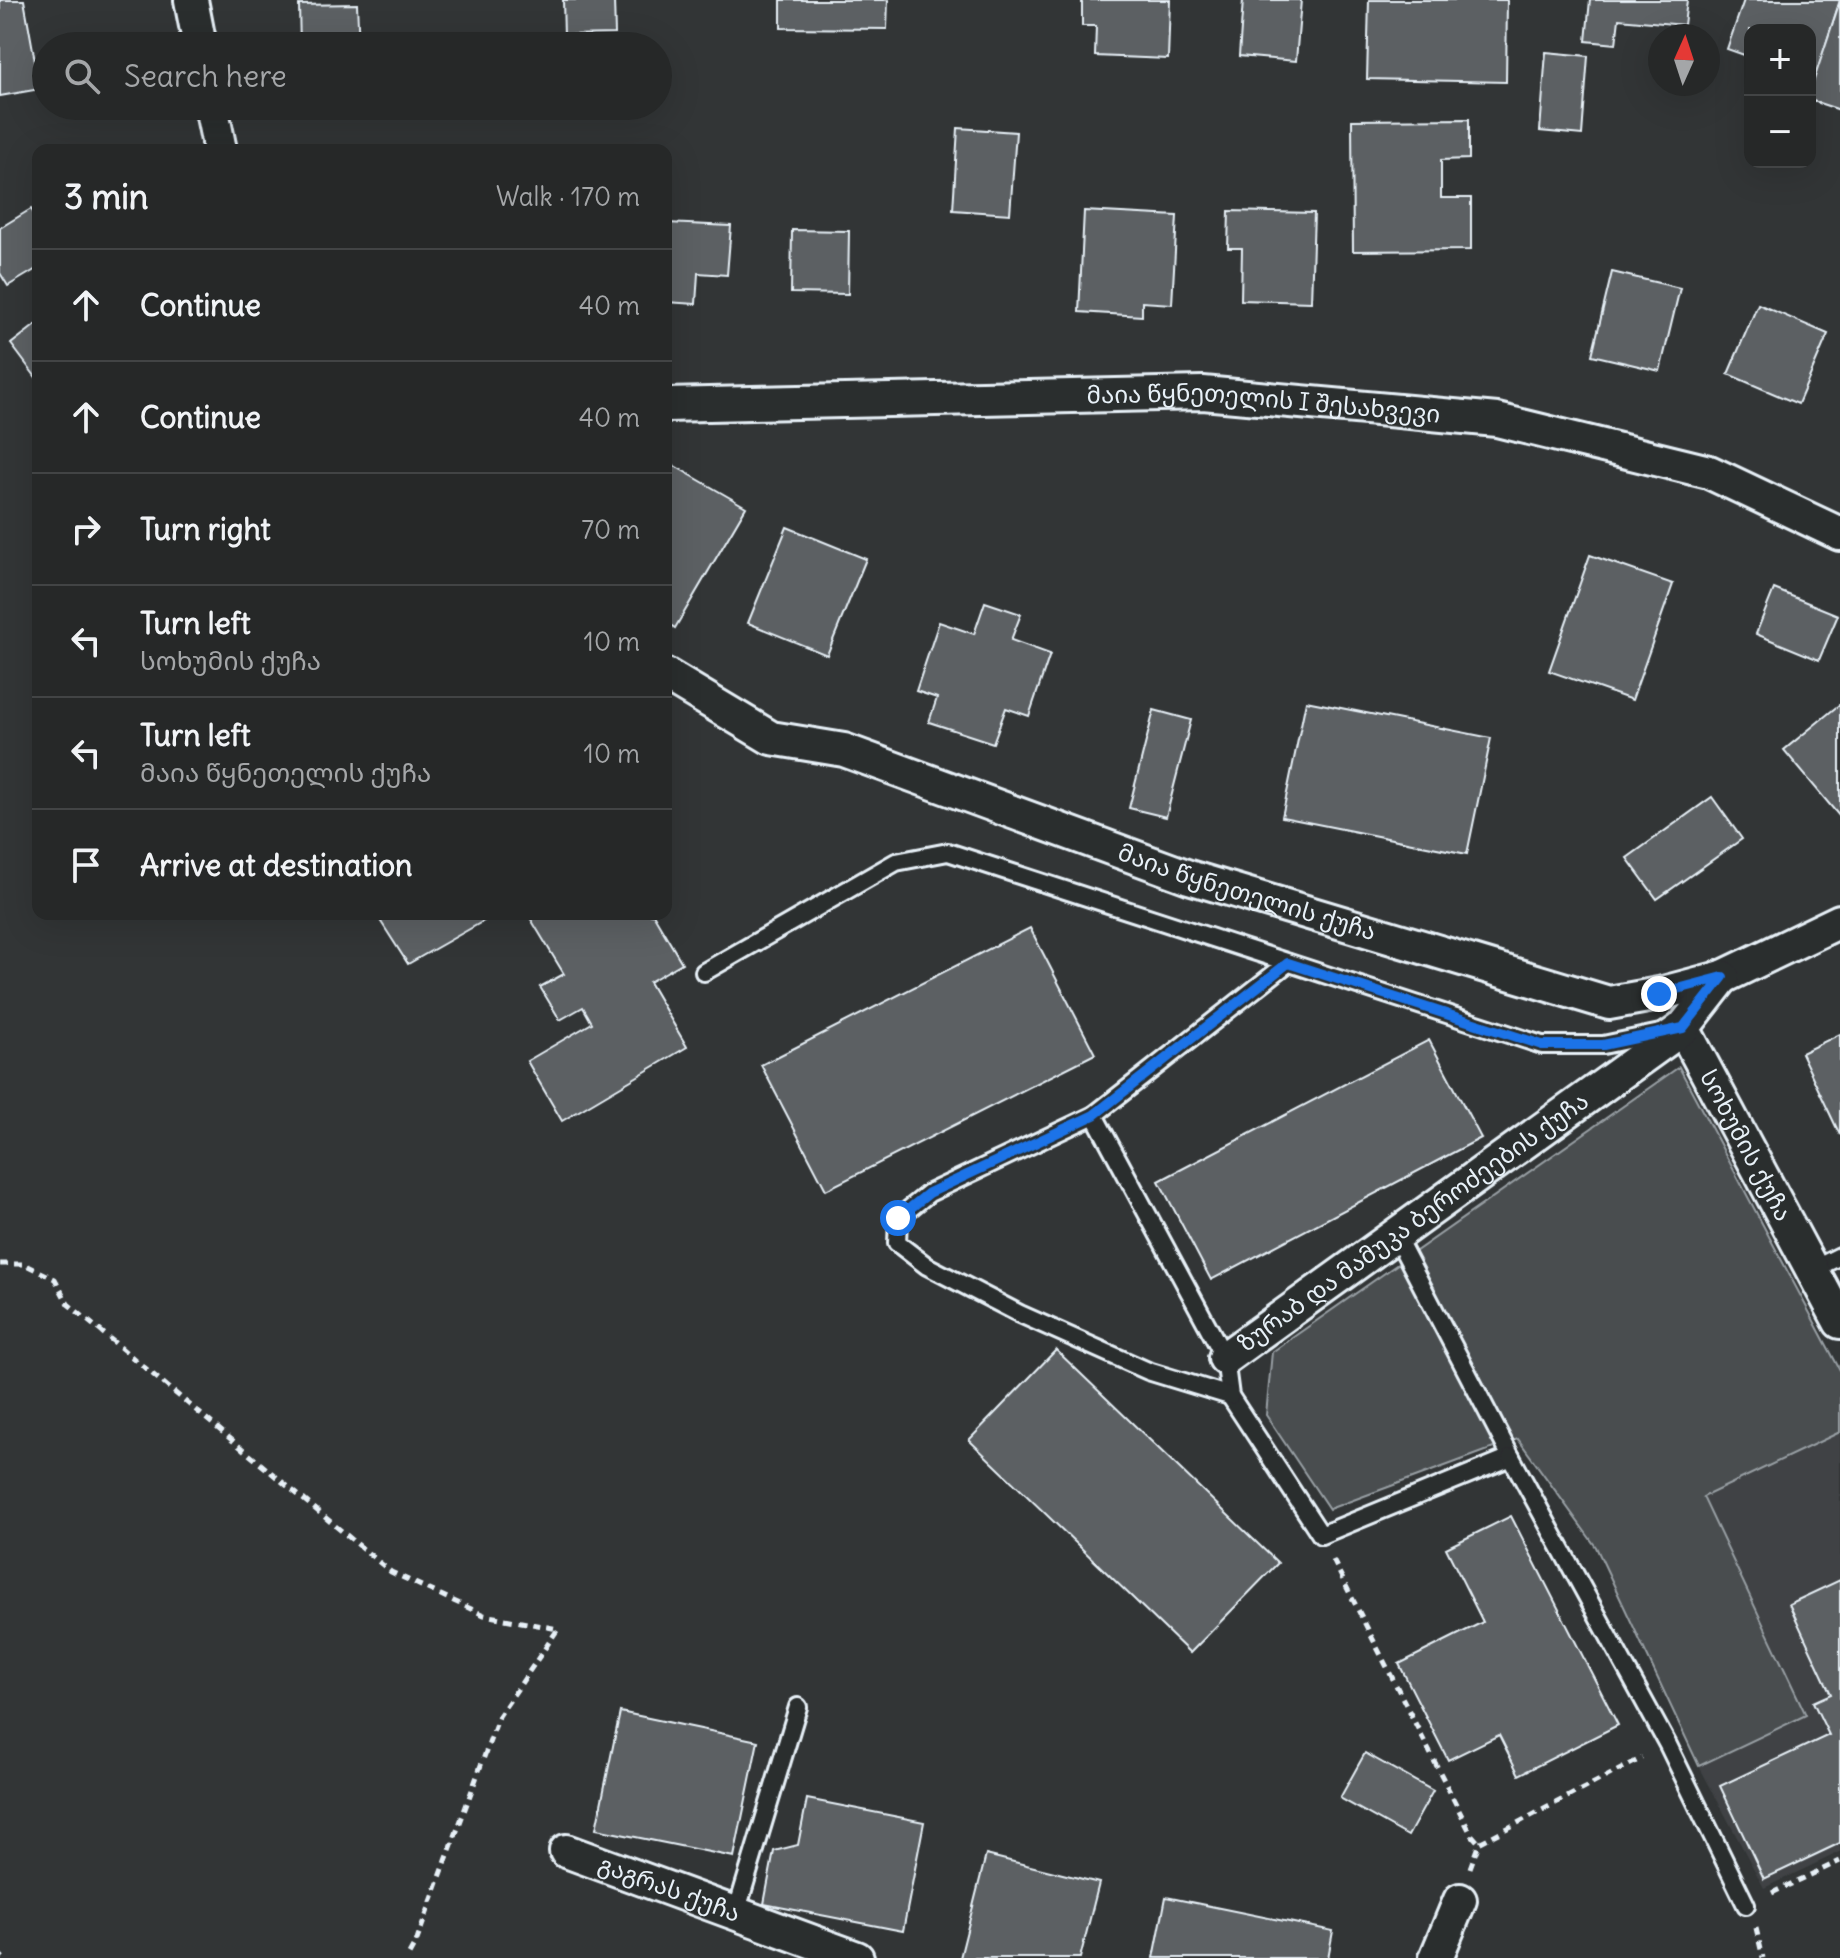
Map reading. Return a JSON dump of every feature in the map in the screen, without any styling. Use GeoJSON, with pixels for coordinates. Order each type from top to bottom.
{"type":"FeatureCollection","features":[{"type":"Feature","properties":{"kind":"street"},"geometry":{"type":"LineString","coordinates":[[191,0],[197,32]]}},
{"type":"Feature","properties":{"kind":"street"},"geometry":{"type":"LineString","coordinates":[[214,120],[219,144]]}},
{"type":"Feature","properties":{"kind":"street","name":"მაია წყნეთელის I შესახვევი"},"geometry":{"type":"LineString","coordinates":[[672,405],[1203,393],[1497,420],[1709,472],[1840,534]]}},
{"type":"Feature","properties":{"kind":"street","name":"მაია წყნეთელის ქუჩა"},"geometry":{"type":"LineString","coordinates":[[672,679],[771,738],[844,750],[1189,877],[1609,1003],[1723,977],[1840,921]]}},
{"type":"Feature","properties":{"kind":"street"},"geometry":{"type":"LineString","coordinates":[[1683,1028],[1723,977]]}},
{"type":"Feature","properties":{"kind":"street","name":"ზურაბ და მამუკა ბეროძეების ქუჩა"},"geometry":{"type":"LineString","coordinates":[[1225,1358],[1683,1028]]}},
{"type":"Feature","properties":{"kind":"street","name":"სოხუმის ქუჩა"},"geometry":{"type":"LineString","coordinates":[[1683,1028],[1826,1263],[1840,1322]]}},
{"type":"Feature","properties":{"kind":"street","name":"გაგრას ქუჩა"},"geometry":{"type":"LineString","coordinates":[[566,1851],[736,1913],[773,1943],[857,1958]]}},
{"type":"Feature","properties":{"kind":"street"},"geometry":{"type":"LineString","coordinates":[[1436,1958],[1460,1900]]}},
{"type":"Feature","properties":{"kind":"lane"},"geometry":{"type":"LineString","coordinates":[[704,972],[896,862],[948,852],[1542,1045],[1603,1045],[1683,1028]]}},
{"type":"Feature","properties":{"kind":"lane"},"geometry":{"type":"LineString","coordinates":[[1230,1396],[1148,1371],[1020,1314],[938,1273],[897,1243],[898,1218],[929,1193],[1094,1115],[1288,963]]}},
{"type":"Feature","properties":{"kind":"lane","name":"ზურაბ და მამუკა ბეროძეების ქუჩა"},"geometry":{"type":"LineString","coordinates":[[1094,1115],[1225,1358]]}},
{"type":"Feature","properties":{"kind":"lane"},"geometry":{"type":"LineString","coordinates":[[1396,1236],[1511,1457],[1668,1745],[1746,1905]]}},
{"type":"Feature","properties":{"kind":"lane"},"geometry":{"type":"LineString","coordinates":[[1225,1358],[1230,1396],[1321,1535],[1511,1457]]}},
{"type":"Feature","properties":{"kind":"lane"},"geometry":{"type":"LineString","coordinates":[[736,1913],[798,1707]]}},
{"type":"Feature","properties":{"kind":"path"},"geometry":{"type":"LineString","coordinates":[[0,1264],[24,1264],[55,1279],[68,1304],[391,1572],[484,1615],[558,1629],[499,1716],[417,1940],[407,1958]]}},
{"type":"Feature","properties":{"kind":"path"},"geometry":{"type":"LineString","coordinates":[[1321,1535],[1471,1834],[1479,1843]]}},
{"type":"Feature","properties":{"kind":"path"},"geometry":{"type":"LineString","coordinates":[[1472,1862],[1479,1843],[1668,1745]]}},
{"type":"Feature","properties":{"kind":"path"},"geometry":{"type":"LineString","coordinates":[[1746,1905],[1840,1861]]}},
{"type":"Feature","properties":{"kind":"shaded area"},"geometry":{"type":"Polygon","coordinates":[[[1679,1067],[1840,1370],[1840,1432],[1703,1497],[1806,1715],[1699,1766],[1596,1547],[1518,1439],[1329,1509],[1266,1415],[1272,1352],[1679,1067]]]}},
{"type":"Feature","properties":{"kind":"shaded area"},"geometry":{"type":"Polygon","coordinates":[[[1840,1432],[1840,1852],[1764,1888],[1699,1766],[1806,1715],[1703,1497],[1840,1432]]]}},
{"type":"Feature","properties":{"kind":"building"},"geometry":{"type":"Polygon","coordinates":[[[0,0],[24,0],[32,44],[32,90],[0,96],[0,0]]]}},
{"type":"Feature","properties":{"kind":"building"},"geometry":{"type":"Polygon","coordinates":[[[563,0],[614,0],[615,32],[564,32],[563,0]]]}},
{"type":"Feature","properties":{"kind":"building"},"geometry":{"type":"Polygon","coordinates":[[[781,0],[888,0],[887,29],[781,28],[781,0]]]}},
{"type":"Feature","properties":{"kind":"building"},"geometry":{"type":"Polygon","coordinates":[[[1082,0],[1170,0],[1168,59],[1095,56],[1096,26],[1082,26],[1082,0]]]}},
{"type":"Feature","properties":{"kind":"building"},"geometry":{"type":"Polygon","coordinates":[[[1243,0],[1301,0],[1296,61],[1239,56],[1243,0]]]}},
{"type":"Feature","properties":{"kind":"building"},"geometry":{"type":"Polygon","coordinates":[[[1369,0],[1507,0],[1506,82],[1367,79],[1369,0]]]}},
{"type":"Feature","properties":{"kind":"building"},"geometry":{"type":"Polygon","coordinates":[[[1590,0],[1687,0],[1684,24],[1619,19],[1616,44],[1586,41],[1590,0]]]}},
{"type":"Feature","properties":{"kind":"building"},"geometry":{"type":"Polygon","coordinates":[[[1744,0],[1840,0],[1816,75],[1816,24],[1744,24],[1744,55],[1727,49],[1744,0]]]}},
{"type":"Feature","properties":{"kind":"building"},"geometry":{"type":"Polygon","coordinates":[[[1840,1],[1840,110],[1816,102],[1816,74],[1840,1]]]}},
{"type":"Feature","properties":{"kind":"building"},"geometry":{"type":"Polygon","coordinates":[[[357,4],[358,32],[300,32],[299,5],[357,4]]]}},
{"type":"Feature","properties":{"kind":"building"},"geometry":{"type":"Polygon","coordinates":[[[1546,52],[1588,56],[1582,135],[1540,131],[1546,52]]]}},
{"type":"Feature","properties":{"kind":"building"},"geometry":{"type":"Polygon","coordinates":[[[1469,119],[1469,159],[1441,160],[1441,198],[1471,198],[1471,250],[1353,251],[1352,120],[1469,119]]]}},
{"type":"Feature","properties":{"kind":"building"},"geometry":{"type":"Polygon","coordinates":[[[958,128],[1016,132],[1010,214],[953,210],[958,128]]]}},
{"type":"Feature","properties":{"kind":"building"},"geometry":{"type":"Polygon","coordinates":[[[32,211],[32,272],[8,286],[0,273],[0,228],[32,211]]]}},
{"type":"Feature","properties":{"kind":"building"},"geometry":{"type":"Polygon","coordinates":[[[1084,211],[1177,216],[1172,304],[1142,302],[1142,316],[1079,312],[1084,211]]]}},
{"type":"Feature","properties":{"kind":"building"},"geometry":{"type":"Polygon","coordinates":[[[1229,211],[1314,213],[1311,302],[1241,300],[1242,248],[1228,248],[1229,211]]]}},
{"type":"Feature","properties":{"kind":"building"},"geometry":{"type":"Polygon","coordinates":[[[672,223],[731,226],[727,275],[698,273],[696,304],[672,302],[672,223]]]}},
{"type":"Feature","properties":{"kind":"building"},"geometry":{"type":"Polygon","coordinates":[[[792,230],[849,231],[848,294],[791,293],[792,230]]]}},
{"type":"Feature","properties":{"kind":"building"},"geometry":{"type":"Polygon","coordinates":[[[1612,272],[1680,288],[1660,371],[1592,355],[1612,272]]]}},
{"type":"Feature","properties":{"kind":"building"},"geometry":{"type":"Polygon","coordinates":[[[1758,304],[1828,334],[1798,404],[1728,374],[1758,304]]]}},
{"type":"Feature","properties":{"kind":"building"},"geometry":{"type":"Polygon","coordinates":[[[32,328],[32,372],[11,344],[32,328]]]}},
{"type":"Feature","properties":{"kind":"building"},"geometry":{"type":"Polygon","coordinates":[[[672,464],[746,507],[675,628],[672,626],[672,464]]]}},
{"type":"Feature","properties":{"kind":"building"},"geometry":{"type":"Polygon","coordinates":[[[787,527],[866,559],[827,655],[748,623],[787,527]]]}},
{"type":"Feature","properties":{"kind":"building"},"geometry":{"type":"Polygon","coordinates":[[[1590,555],[1673,584],[1632,700],[1549,671],[1590,555]]]}},
{"type":"Feature","properties":{"kind":"building"},"geometry":{"type":"Polygon","coordinates":[[[1774,589],[1838,615],[1819,660],[1756,634],[1774,589]]]}},
{"type":"Feature","properties":{"kind":"building"},"geometry":{"type":"Polygon","coordinates":[[[985,602],[1021,614],[1011,640],[1050,654],[1029,716],[1006,708],[993,743],[929,722],[937,698],[916,691],[939,622],[974,634],[985,602]]]}},
{"type":"Feature","properties":{"kind":"building"},"geometry":{"type":"Polygon","coordinates":[[[1306,701],[1491,738],[1467,854],[1282,817],[1306,701]]]}},
{"type":"Feature","properties":{"kind":"building"},"geometry":{"type":"Polygon","coordinates":[[[1840,704],[1840,817],[1784,750],[1840,704]]]}},
{"type":"Feature","properties":{"kind":"building"},"geometry":{"type":"Polygon","coordinates":[[[1154,710],[1191,720],[1166,817],[1129,808],[1154,710]]]}},
{"type":"Feature","properties":{"kind":"building"},"geometry":{"type":"Polygon","coordinates":[[[1712,797],[1742,839],[1657,899],[1627,858],[1712,797]]]}},
{"type":"Feature","properties":{"kind":"building"},"geometry":{"type":"Polygon","coordinates":[[[380,920],[485,920],[408,964],[380,920]]]}},
{"type":"Feature","properties":{"kind":"building"},"geometry":{"type":"Polygon","coordinates":[[[531,920],[657,920],[682,963],[649,982],[687,1047],[562,1121],[527,1061],[592,1023],[583,1007],[560,1020],[540,987],[564,974],[531,920]]]}},
{"type":"Feature","properties":{"kind":"building"},"geometry":{"type":"Polygon","coordinates":[[[1030,928],[1095,1054],[826,1190],[761,1065],[1030,928]]]}},
{"type":"Feature","properties":{"kind":"building"},"geometry":{"type":"Polygon","coordinates":[[[1840,1034],[1840,1135],[1801,1053],[1840,1034]]]}},
{"type":"Feature","properties":{"kind":"building"},"geometry":{"type":"Polygon","coordinates":[[[1429,1040],[1481,1138],[1211,1280],[1159,1181],[1429,1040]]]}},
{"type":"Feature","properties":{"kind":"building"},"geometry":{"type":"Polygon","coordinates":[[[1056,1350],[1278,1563],[1190,1653],[969,1440],[1056,1350]]]}},
{"type":"Feature","properties":{"kind":"building"},"geometry":{"type":"Polygon","coordinates":[[[1511,1516],[1618,1725],[1519,1775],[1499,1735],[1448,1760],[1399,1664],[1483,1622],[1446,1548],[1511,1516]]]}},
{"type":"Feature","properties":{"kind":"building"},"geometry":{"type":"Polygon","coordinates":[[[1840,1580],[1840,1843],[1764,1879],[1720,1786],[1829,1735],[1813,1702],[1831,1694],[1789,1604],[1840,1580]]]}},
{"type":"Feature","properties":{"kind":"building"},"geometry":{"type":"Polygon","coordinates":[[[620,1712],[758,1741],[734,1857],[596,1829],[620,1712]]]}},
{"type":"Feature","properties":{"kind":"building"},"geometry":{"type":"Polygon","coordinates":[[[1365,1753],[1433,1791],[1408,1836],[1340,1798],[1365,1753]]]}},
{"type":"Feature","properties":{"kind":"building"},"geometry":{"type":"Polygon","coordinates":[[[807,1799],[924,1822],[903,1931],[764,1904],[774,1851],[798,1845],[807,1799]]]}},
{"type":"Feature","properties":{"kind":"building"},"geometry":{"type":"Polygon","coordinates":[[[986,1855],[1099,1883],[1080,1958],[960,1958],[986,1855]]]}},
{"type":"Feature","properties":{"kind":"building"},"geometry":{"type":"Polygon","coordinates":[[[1166,1897],[1333,1931],[1328,1958],[1154,1958],[1166,1897]]]}},
{"type":"Feature","properties":{"kind":"route"},"geometry":{"type":"LineString","coordinates":[[898,1218],[929,1193],[1094,1115],[1288,963],[1542,1045],[1603,1045],[1683,1028],[1723,977],[1659,994]]}}]}
